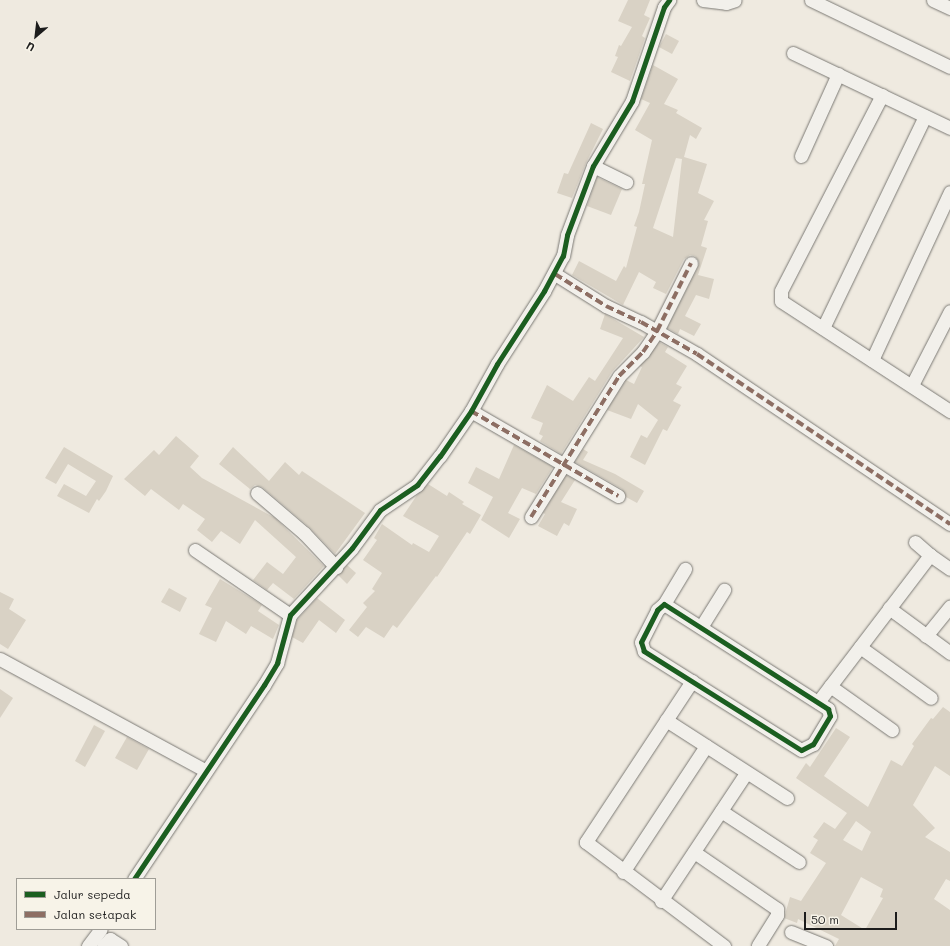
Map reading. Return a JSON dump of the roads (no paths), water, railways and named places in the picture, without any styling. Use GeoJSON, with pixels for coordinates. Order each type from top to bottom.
{"type":"FeatureCollection","features":[{"type":"Feature","properties":{"kind":"street"},"geometry":{"type":"LineString","coordinates":[[135,878],[275,666],[290,615],[336,567],[380,510],[417,485],[471,412],[496,364],[555,274],[593,166],[632,101],[664,8],[669,0]]}},
{"type":"Feature","properties":{"kind":"street"},"geometry":{"type":"LineString","coordinates":[[703,0],[726,3],[735,0]]}},
{"type":"Feature","properties":{"kind":"street"},"geometry":{"type":"LineString","coordinates":[[811,0],[950,67]]}},
{"type":"Feature","properties":{"kind":"street"},"geometry":{"type":"LineString","coordinates":[[933,0],[950,8]]}},
{"type":"Feature","properties":{"kind":"street"},"geometry":{"type":"LineString","coordinates":[[793,53],[950,128]]}},
{"type":"Feature","properties":{"kind":"street"},"geometry":{"type":"LineString","coordinates":[[801,156],[838,74]]}},
{"type":"Feature","properties":{"kind":"street"},"geometry":{"type":"LineString","coordinates":[[882,96],[782,291],[781,301],[786,306],[823,328],[950,411]]}},
{"type":"Feature","properties":{"kind":"street"},"geometry":{"type":"LineString","coordinates":[[823,328],[925,116]]}},
{"type":"Feature","properties":{"kind":"street"},"geometry":{"type":"LineString","coordinates":[[593,166],[626,182]]}},
{"type":"Feature","properties":{"kind":"street"},"geometry":{"type":"LineString","coordinates":[[872,360],[950,192]]}},
{"type":"Feature","properties":{"kind":"street"},"geometry":{"type":"LineString","coordinates":[[531,517],[619,376],[643,352],[657,331],[691,263]]}},
{"type":"Feature","properties":{"kind":"street"},"geometry":{"type":"LineString","coordinates":[[555,274],[606,306],[657,331],[697,354],[950,524]]}},
{"type":"Feature","properties":{"kind":"street"},"geometry":{"type":"LineString","coordinates":[[912,385],[950,311]]}},
{"type":"Feature","properties":{"kind":"street"},"geometry":{"type":"LineString","coordinates":[[471,412],[563,466],[618,496]]}},
{"type":"Feature","properties":{"kind":"street"},"geometry":{"type":"LineString","coordinates":[[257,493],[304,533],[336,567]]}},
{"type":"Feature","properties":{"kind":"street"},"geometry":{"type":"LineString","coordinates":[[914,542],[950,569]]}},
{"type":"Feature","properties":{"kind":"street"},"geometry":{"type":"LineString","coordinates":[[195,550],[290,615]]}},
{"type":"Feature","properties":{"kind":"street"},"geometry":{"type":"LineString","coordinates":[[818,702],[930,555]]}},
{"type":"Feature","properties":{"kind":"street"},"geometry":{"type":"LineString","coordinates":[[664,604],[828,709],[830,716],[813,744],[801,750],[644,651],[640,642],[657,610],[664,604],[685,569]]}},
{"type":"Feature","properties":{"kind":"street"},"geometry":{"type":"LineString","coordinates":[[701,627],[724,590]]}},
{"type":"Feature","properties":{"kind":"street"},"geometry":{"type":"LineString","coordinates":[[926,636],[950,606]]}},
{"type":"Feature","properties":{"kind":"street"},"geometry":{"type":"LineString","coordinates":[[889,608],[950,653]]}},
{"type":"Feature","properties":{"kind":"street"},"geometry":{"type":"LineString","coordinates":[[860,647],[931,698]]}},
{"type":"Feature","properties":{"kind":"street"},"geometry":{"type":"LineString","coordinates":[[0,659],[206,771]]}},
{"type":"Feature","properties":{"kind":"street"},"geometry":{"type":"LineString","coordinates":[[692,681],[586,838],[587,845],[724,946]]}},
{"type":"Feature","properties":{"kind":"street"},"geometry":{"type":"LineString","coordinates":[[830,686],[892,730]]}},
{"type":"Feature","properties":{"kind":"street"},"geometry":{"type":"LineString","coordinates":[[666,720],[746,773],[787,798]]}},
{"type":"Feature","properties":{"kind":"street"},"geometry":{"type":"LineString","coordinates":[[623,872],[706,746]]}},
{"type":"Feature","properties":{"kind":"street"},"geometry":{"type":"LineString","coordinates":[[661,901],[746,773]]}},
{"type":"Feature","properties":{"kind":"street"},"geometry":{"type":"LineString","coordinates":[[721,811],[799,862]]}},
{"type":"Feature","properties":{"kind":"street"},"geometry":{"type":"LineString","coordinates":[[694,852],[777,909],[777,915],[758,946]]}},
{"type":"Feature","properties":{"kind":"street"},"geometry":{"type":"LineString","coordinates":[[88,946],[100,930]]}},
{"type":"Feature","properties":{"kind":"street"},"geometry":{"type":"LineString","coordinates":[[791,932],[826,946]]}},
{"type":"Feature","properties":{"kind":"street"},"geometry":{"type":"LineString","coordinates":[[103,946],[110,939],[122,946]]}}]}
